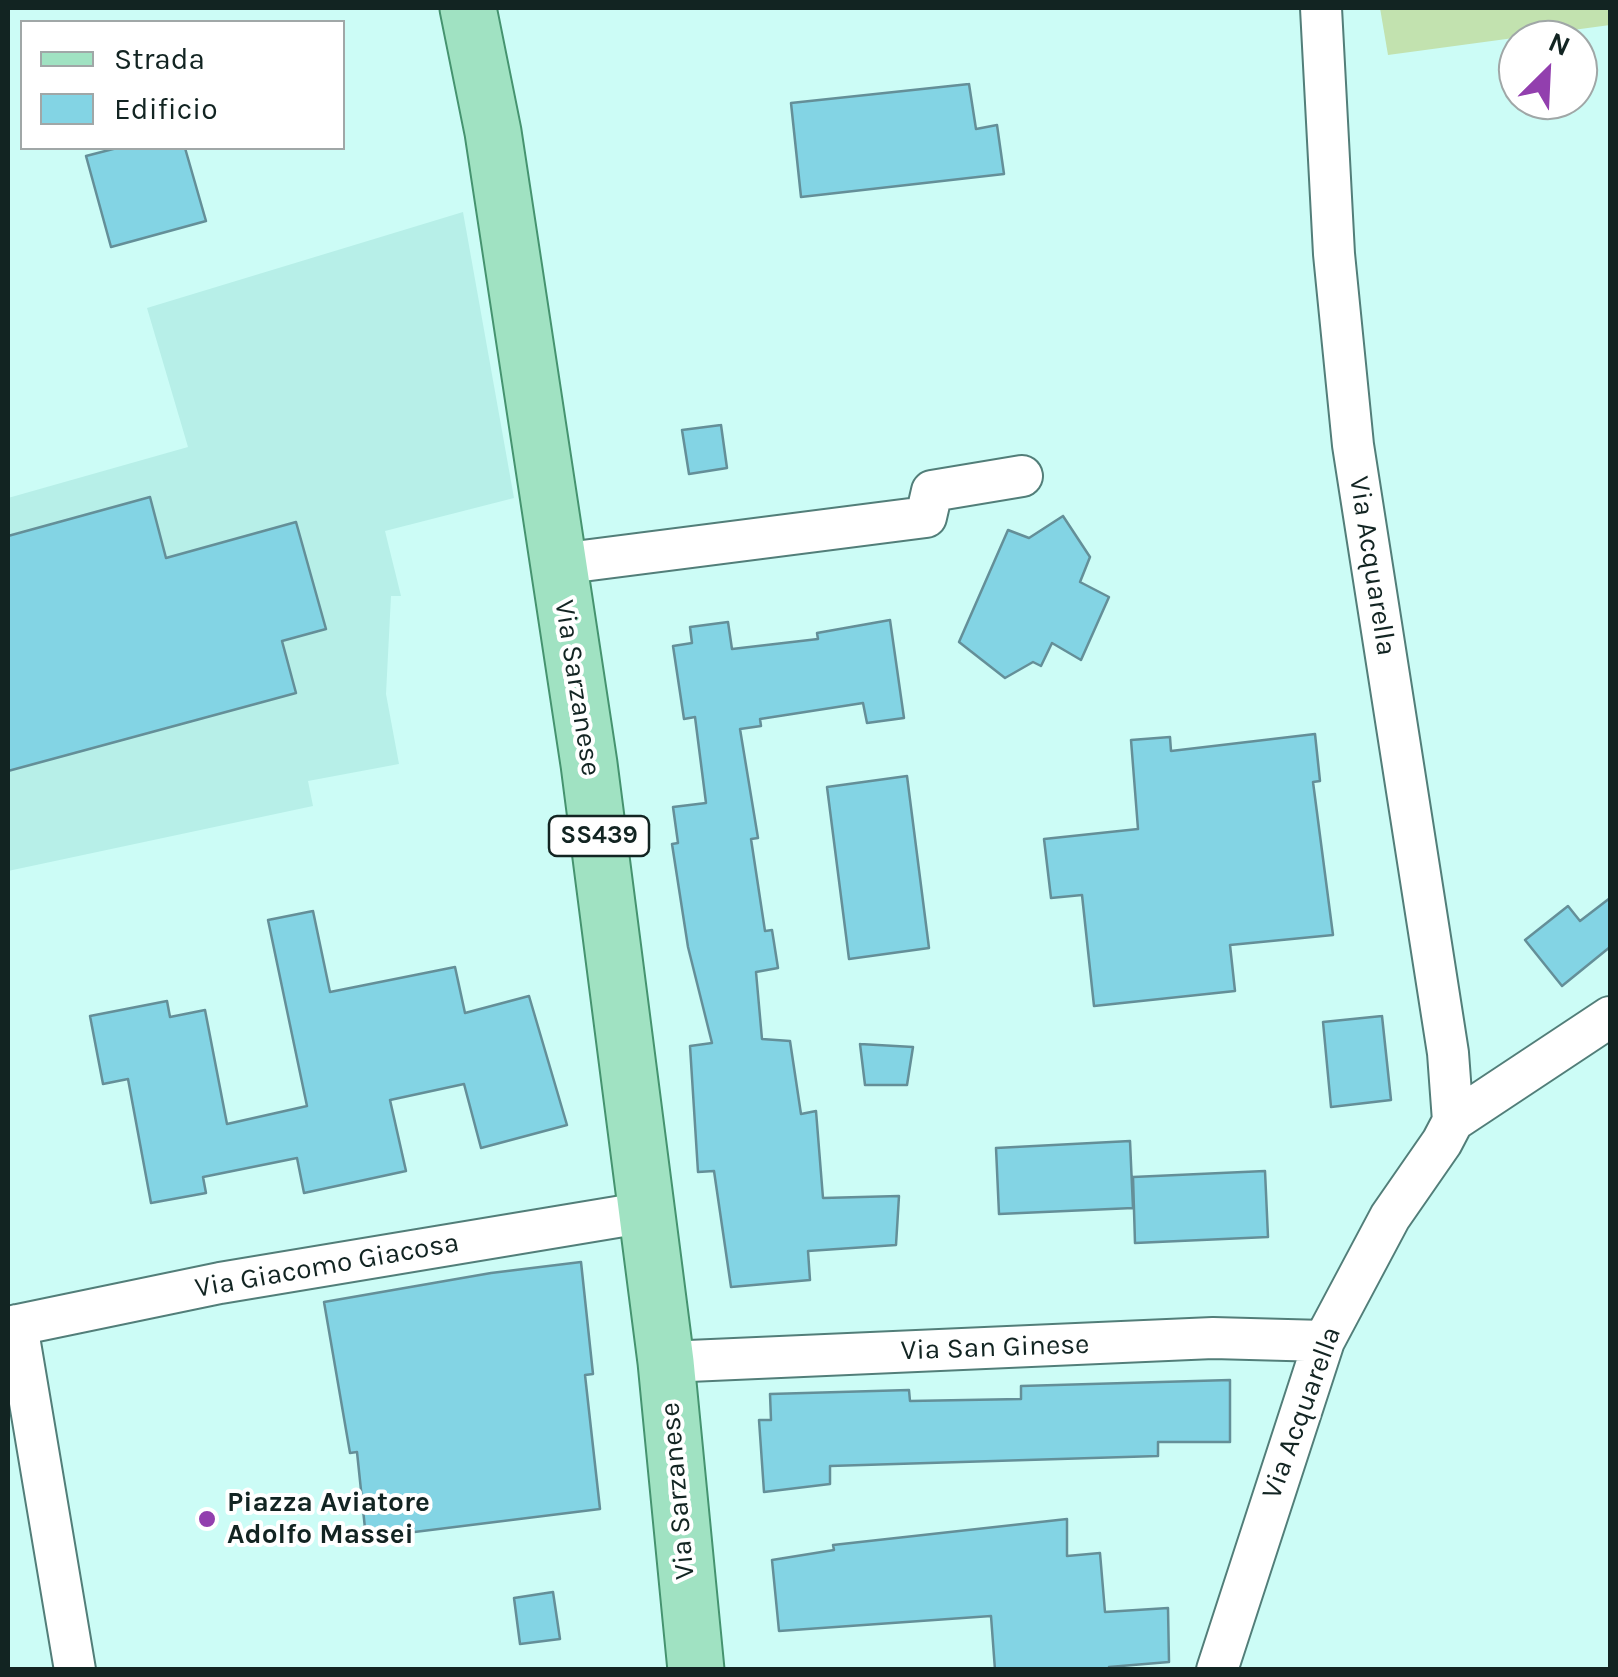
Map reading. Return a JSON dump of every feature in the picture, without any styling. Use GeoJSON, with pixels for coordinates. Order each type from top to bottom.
{"type":"FeatureCollection","features":[{"type":"Feature","properties":{"kind":"main road","name":"Via Sarzanese"},"geometry":{"type":"LineString","coordinates":[[468,8],[492,132],[590,764],[666,1362],[696,1670]]}},
{"type":"Feature","properties":{"kind":"street","name":"Via Acquarella"},"geometry":{"type":"LineString","coordinates":[[1321,8],[1334,254],[1353,445],[1448,1053],[1453,1121]]}},
{"type":"Feature","properties":{"kind":"street"},"geometry":{"type":"LineString","coordinates":[[558,564],[926,517],[932,491],[1022,476]]}},
{"type":"Feature","properties":{"kind":"street","name":"Via Acquarella"},"geometry":{"type":"LineString","coordinates":[[1216,1670],[1324,1340],[1390,1217],[1453,1121],[1610,1017]]}},
{"type":"Feature","properties":{"kind":"street","name":"Via Giacomo Giacosa"},"geometry":{"type":"LineString","coordinates":[[12,1326],[220,1283],[647,1212]]}},
{"type":"Feature","properties":{"kind":"street"},"geometry":{"type":"LineString","coordinates":[[12,1326],[75,1670]]}},
{"type":"Feature","properties":{"kind":"street","name":"Via San Ginese"},"geometry":{"type":"LineString","coordinates":[[666,1362],[1213,1338],[1324,1340]]}},
{"type":"Feature","properties":{"kind":"shaded area"},"geometry":{"type":"Polygon","coordinates":[[[1380,8],[1610,8],[1610,25],[1598,27],[1598,20],[1498,20],[1498,40],[1388,55],[1380,8]]]}},
{"type":"Feature","properties":{"kind":"shaded area"},"geometry":{"type":"Polygon","coordinates":[[[463,212],[514,498],[385,531],[401,596],[391,596],[386,694],[399,764],[308,781],[313,806],[8,871],[8,498],[188,447],[147,308],[463,212]]]}},
{"type":"Feature","properties":{"kind":"building"},"geometry":{"type":"Polygon","coordinates":[[[969,84],[976,129],[997,125],[1004,174],[801,197],[791,103],[969,84]]]}},
{"type":"Feature","properties":{"kind":"building"},"geometry":{"type":"Polygon","coordinates":[[[109,150],[186,150],[206,221],[111,247],[86,156],[109,150]]]}},
{"type":"Feature","properties":{"kind":"building"},"geometry":{"type":"Polygon","coordinates":[[[721,425],[727,468],[689,474],[682,430],[721,425]]]}},
{"type":"Feature","properties":{"kind":"building"},"geometry":{"type":"Polygon","coordinates":[[[150,497],[166,558],[296,522],[326,629],[282,641],[296,693],[8,771],[8,536],[150,497]]]}},
{"type":"Feature","properties":{"kind":"building"},"geometry":{"type":"Polygon","coordinates":[[[1063,516],[1090,557],[1080,582],[1109,597],[1081,660],[1052,643],[1041,666],[1033,662],[1005,678],[959,642],[1008,530],[1029,538],[1063,516]]]}},
{"type":"Feature","properties":{"kind":"building"},"geometry":{"type":"Polygon","coordinates":[[[890,620],[904,718],[867,723],[863,703],[760,719],[761,726],[740,729],[758,838],[751,839],[765,931],[772,930],[778,968],[756,972],[762,1039],[790,1041],[801,1114],[816,1111],[823,1198],[899,1196],[896,1245],[808,1251],[810,1280],[731,1287],[714,1171],[698,1172],[690,1046],[712,1043],[688,947],[672,844],[678,843],[673,807],[706,803],[695,717],[684,719],[673,646],[692,643],[690,627],[728,622],[732,649],[818,639],[817,633],[890,620]]]}},
{"type":"Feature","properties":{"kind":"building"},"geometry":{"type":"Polygon","coordinates":[[[1315,734],[1320,781],[1313,782],[1333,935],[1230,945],[1235,991],[1094,1006],[1082,895],[1051,898],[1044,839],[1138,829],[1131,740],[1170,737],[1171,751],[1315,734]]]}},
{"type":"Feature","properties":{"kind":"building"},"geometry":{"type":"Polygon","coordinates":[[[907,776],[929,948],[849,959],[827,787],[907,776]]]}},
{"type":"Feature","properties":{"kind":"building"},"geometry":{"type":"Polygon","coordinates":[[[1610,898],[1610,947],[1562,986],[1525,940],[1568,906],[1580,921],[1610,898]]]}},
{"type":"Feature","properties":{"kind":"building"},"geometry":{"type":"Polygon","coordinates":[[[313,911],[330,992],[455,967],[465,1013],[529,996],[567,1125],[481,1148],[464,1084],[390,1100],[406,1171],[304,1193],[297,1158],[203,1177],[206,1193],[151,1203],[128,1079],[103,1084],[90,1016],[167,1001],[170,1017],[205,1010],[227,1124],[307,1106],[268,920],[313,911]]]}},
{"type":"Feature","properties":{"kind":"building"},"geometry":{"type":"Polygon","coordinates":[[[1382,1016],[1391,1100],[1331,1107],[1323,1022],[1382,1016]]]}},
{"type":"Feature","properties":{"kind":"building"},"geometry":{"type":"Polygon","coordinates":[[[860,1044],[913,1047],[907,1085],[865,1085],[860,1044]]]}},
{"type":"Feature","properties":{"kind":"building"},"geometry":{"type":"Polygon","coordinates":[[[1130,1141],[1133,1208],[999,1214],[996,1148],[1130,1141]]]}},
{"type":"Feature","properties":{"kind":"building"},"geometry":{"type":"Polygon","coordinates":[[[1265,1171],[1268,1237],[1135,1243],[1133,1177],[1265,1171]]]}},
{"type":"Feature","properties":{"kind":"building"},"geometry":{"type":"Polygon","coordinates":[[[581,1262],[593,1374],[585,1375],[600,1509],[366,1538],[357,1452],[350,1453],[324,1302],[581,1262]]]}},
{"type":"Feature","properties":{"kind":"building"},"geometry":{"type":"Polygon","coordinates":[[[1230,1380],[1230,1442],[1158,1442],[1158,1456],[830,1466],[830,1484],[764,1492],[759,1420],[771,1420],[770,1394],[909,1390],[910,1401],[1021,1399],[1021,1386],[1230,1380]]]}},
{"type":"Feature","properties":{"kind":"building"},"geometry":{"type":"Polygon","coordinates":[[[1067,1519],[1067,1556],[1100,1553],[1105,1612],[1168,1608],[1169,1662],[1109,1670],[995,1670],[991,1616],[779,1631],[772,1560],[834,1550],[833,1545],[1067,1519]]]}},
{"type":"Feature","properties":{"kind":"building"},"geometry":{"type":"Polygon","coordinates":[[[553,1592],[560,1639],[520,1644],[514,1598],[553,1592]]]}},
{"type":"Feature","properties":{"kind":"place","name":"Piazza Aviatore Adolfo Massei"},"geometry":{"type":"Point","coordinates":[207,1519]}}]}
